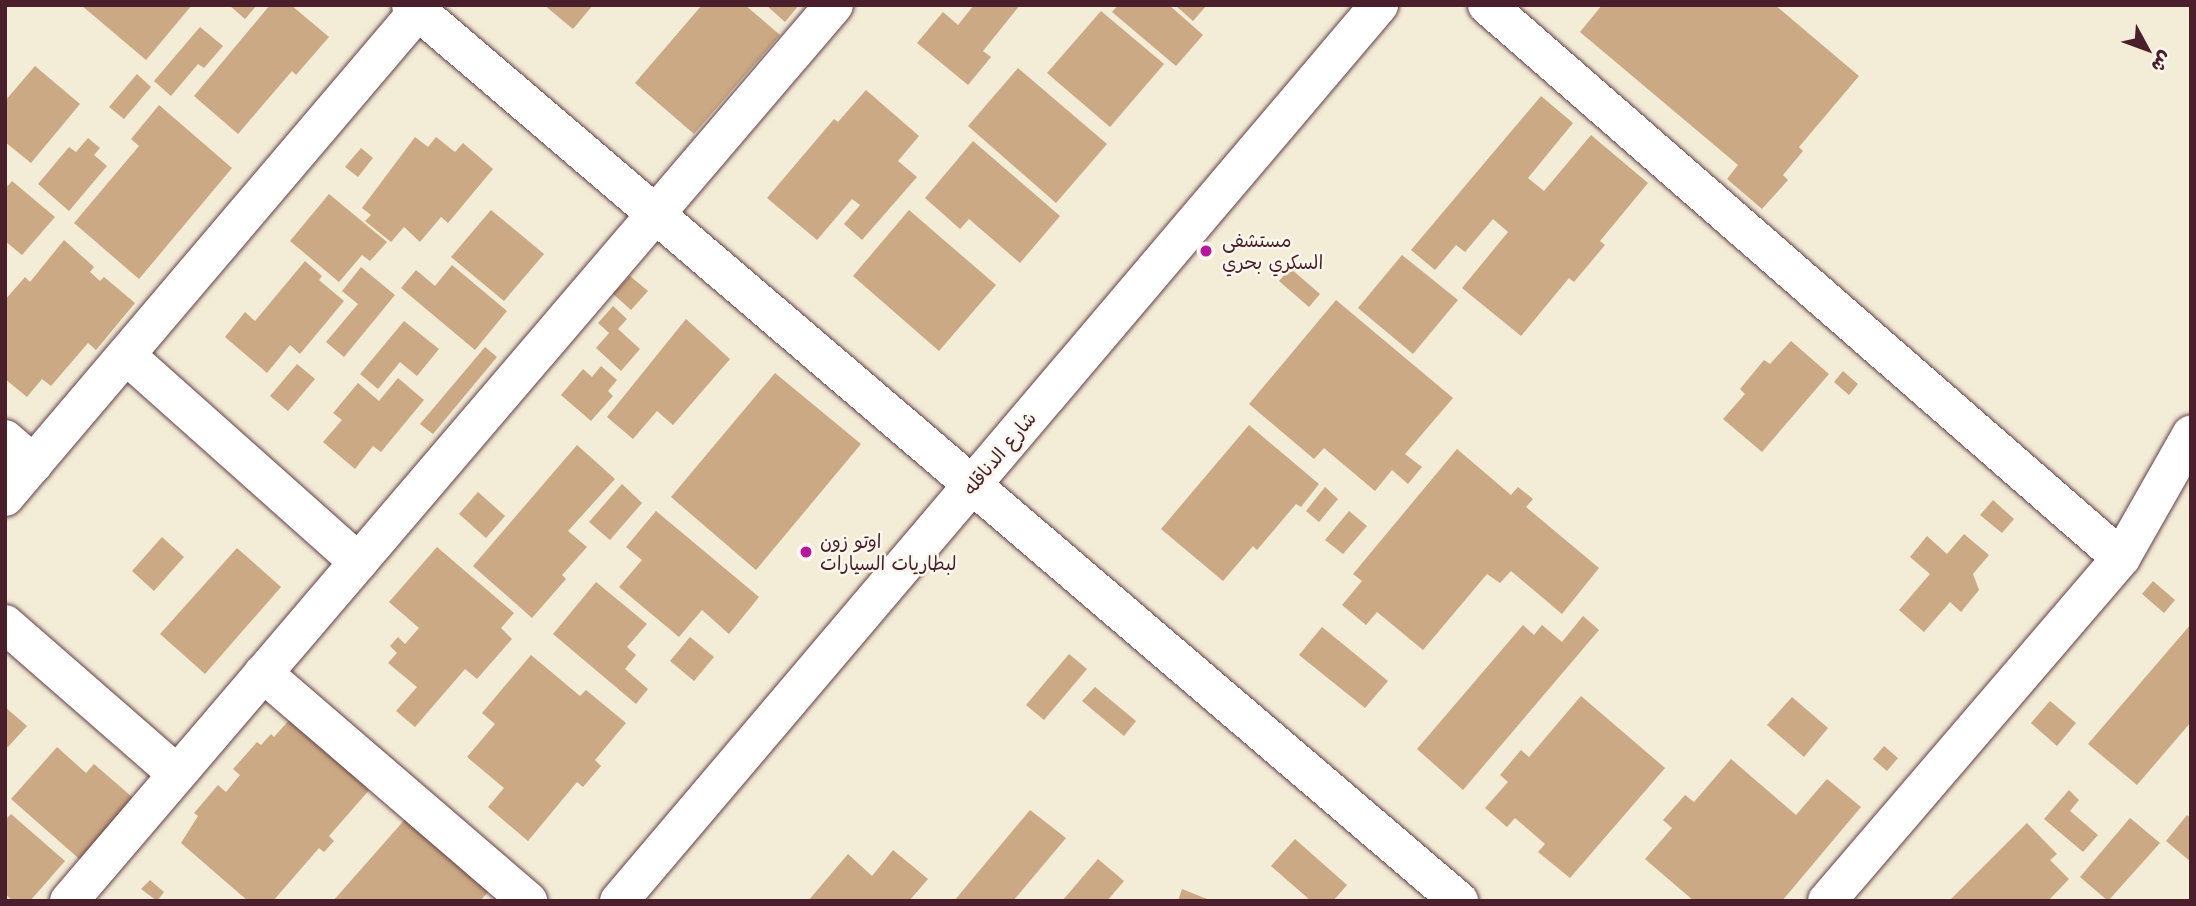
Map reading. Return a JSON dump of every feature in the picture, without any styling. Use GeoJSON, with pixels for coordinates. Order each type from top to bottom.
{"type":"FeatureCollection","features":[{"type":"Feature","properties":{"kind":"street"},"geometry":{"type":"LineString","coordinates":[[69,901],[834,5]]}},
{"type":"Feature","properties":{"kind":"street","name":"شارع الدناقله"},"geometry":{"type":"LineString","coordinates":[[619,901],[1380,5]]}},
{"type":"Feature","properties":{"kind":"street"},"geometry":{"type":"LineString","coordinates":[[1487,5],[2121,558]]}},
{"type":"Feature","properties":{"kind":"street"},"geometry":{"type":"LineString","coordinates":[[5,497],[127,356],[417,7],[1459,901]]}},
{"type":"Feature","properties":{"kind":"street"},"geometry":{"type":"LineString","coordinates":[[127,356],[358,562]]}},
{"type":"Feature","properties":{"kind":"street"},"geometry":{"type":"LineString","coordinates":[[1827,901],[2121,558],[2191,435]]}},
{"type":"Feature","properties":{"kind":"street"},"geometry":{"type":"LineString","coordinates":[[5,439],[34,464]]}},
{"type":"Feature","properties":{"kind":"street"},"geometry":{"type":"LineString","coordinates":[[5,624],[177,775]]}},
{"type":"Feature","properties":{"kind":"street"},"geometry":{"type":"LineString","coordinates":[[263,673],[528,901]]}},
{"type":"Feature","properties":{"kind":"building"},"geometry":{"type":"Polygon","coordinates":[[[81,5],[192,5],[146,60],[81,5]]]}},
{"type":"Feature","properties":{"kind":"building"},"geometry":{"type":"Polygon","coordinates":[[[229,5],[257,5],[245,19],[229,5]]]}},
{"type":"Feature","properties":{"kind":"building"},"geometry":{"type":"Polygon","coordinates":[[[270,5],[291,5],[329,37],[296,75],[292,71],[238,134],[194,96],[270,5]]]}},
{"type":"Feature","properties":{"kind":"building"},"geometry":{"type":"Polygon","coordinates":[[[544,5],[593,5],[573,29],[544,5]]]}},
{"type":"Feature","properties":{"kind":"building"},"geometry":{"type":"Polygon","coordinates":[[[702,5],[745,5],[780,35],[694,134],[635,83],[702,5]]]}},
{"type":"Feature","properties":{"kind":"building"},"geometry":{"type":"Polygon","coordinates":[[[766,5],[799,5],[785,22],[766,5]]]}},
{"type":"Feature","properties":{"kind":"building"},"geometry":{"type":"Polygon","coordinates":[[[974,5],[1020,5],[983,51],[991,57],[968,85],[917,43],[943,12],[958,25],[974,5]]]}},
{"type":"Feature","properties":{"kind":"building"},"geometry":{"type":"Polygon","coordinates":[[[1118,5],[1169,5],[1203,35],[1176,66],[1112,12],[1118,5]]]}},
{"type":"Feature","properties":{"kind":"building"},"geometry":{"type":"Polygon","coordinates":[[[1175,5],[1207,5],[1193,21],[1175,5]]]}},
{"type":"Feature","properties":{"kind":"building"},"geometry":{"type":"Polygon","coordinates":[[[1602,5],[1775,5],[1859,76],[1799,147],[1803,151],[1783,175],[1788,180],[1762,209],[1727,179],[1738,165],[1580,32],[1602,5]]]}},
{"type":"Feature","properties":{"kind":"building"},"geometry":{"type":"Polygon","coordinates":[[[1101,11],[1164,64],[1110,127],[1047,73],[1101,11]]]}},
{"type":"Feature","properties":{"kind":"building"},"geometry":{"type":"Polygon","coordinates":[[[200,27],[223,46],[204,68],[198,64],[171,96],[154,81],[200,27]]]}},
{"type":"Feature","properties":{"kind":"building"},"geometry":{"type":"Polygon","coordinates":[[[35,66],[80,104],[31,163],[5,142],[5,101],[35,66]]]}},
{"type":"Feature","properties":{"kind":"building"},"geometry":{"type":"Polygon","coordinates":[[[1018,68],[1107,144],[1056,203],[968,126],[1018,68]]]}},
{"type":"Feature","properties":{"kind":"building"},"geometry":{"type":"Polygon","coordinates":[[[137,74],[151,87],[124,119],[109,107],[137,74]]]}},
{"type":"Feature","properties":{"kind":"building"},"geometry":{"type":"Polygon","coordinates":[[[866,90],[919,136],[898,161],[917,177],[862,240],[844,224],[860,205],[852,199],[817,240],[767,198],[834,119],[838,122],[866,90]]]}},
{"type":"Feature","properties":{"kind":"building"},"geometry":{"type":"Polygon","coordinates":[[[1541,96],[1573,123],[1528,178],[1544,191],[1591,135],[1648,183],[1600,241],[1605,245],[1574,282],[1569,278],[1521,336],[1462,288],[1508,232],[1493,219],[1465,252],[1456,245],[1435,270],[1411,250],[1541,96]]]}},
{"type":"Feature","properties":{"kind":"building"},"geometry":{"type":"Polygon","coordinates":[[[159,105],[232,168],[139,279],[74,223],[139,146],[131,139],[159,105]]]}},
{"type":"Feature","properties":{"kind":"building"},"geometry":{"type":"Polygon","coordinates":[[[415,137],[428,147],[436,137],[455,152],[463,143],[493,169],[448,223],[441,217],[420,242],[404,227],[391,242],[365,221],[371,215],[362,208],[415,137]]]}},
{"type":"Feature","properties":{"kind":"building"},"geometry":{"type":"Polygon","coordinates":[[[88,138],[100,148],[94,155],[107,166],[69,211],[38,184],[69,147],[76,152],[88,138]]]}},
{"type":"Feature","properties":{"kind":"building"},"geometry":{"type":"Polygon","coordinates":[[[973,141],[1060,216],[1020,263],[969,219],[960,229],[925,198],[973,141]]]}},
{"type":"Feature","properties":{"kind":"building"},"geometry":{"type":"Polygon","coordinates":[[[361,148],[373,158],[358,177],[345,167],[361,148]]]}},
{"type":"Feature","properties":{"kind":"building"},"geometry":{"type":"Polygon","coordinates":[[[12,181],[55,217],[22,255],[5,241],[5,189],[12,181]]]}},
{"type":"Feature","properties":{"kind":"building"},"geometry":{"type":"Polygon","coordinates":[[[329,194],[387,242],[370,261],[362,255],[339,282],[290,241],[329,194]]]}},
{"type":"Feature","properties":{"kind":"building"},"geometry":{"type":"Polygon","coordinates":[[[491,210],[544,254],[504,301],[451,257],[491,210]]]}},
{"type":"Feature","properties":{"kind":"building"},"geometry":{"type":"Polygon","coordinates":[[[909,210],[996,285],[939,351],[853,276],[909,210]]]}},
{"type":"Feature","properties":{"kind":"building"},"geometry":{"type":"Polygon","coordinates":[[[64,240],[94,267],[90,272],[100,281],[104,277],[135,303],[96,350],[88,343],[51,386],[42,379],[27,397],[5,379],[5,300],[25,277],[30,282],[64,240]]]}},
{"type":"Feature","properties":{"kind":"building"},"geometry":{"type":"Polygon","coordinates":[[[1402,255],[1458,300],[1413,354],[1358,308],[1402,255]]]}},
{"type":"Feature","properties":{"kind":"building"},"geometry":{"type":"Polygon","coordinates":[[[305,261],[322,276],[319,280],[344,301],[300,354],[290,345],[267,373],[225,337],[245,312],[255,321],[305,261]]]}},
{"type":"Feature","properties":{"kind":"building"},"geometry":{"type":"Polygon","coordinates":[[[452,265],[507,311],[475,350],[401,288],[416,270],[435,286],[452,265]]]}},
{"type":"Feature","properties":{"kind":"building"},"geometry":{"type":"Polygon","coordinates":[[[361,267],[395,295],[344,357],[326,342],[358,304],[342,291],[361,267]]]}},
{"type":"Feature","properties":{"kind":"building"},"geometry":{"type":"Polygon","coordinates":[[[1290,268],[1320,294],[1309,307],[1279,281],[1290,268]]]}},
{"type":"Feature","properties":{"kind":"building"},"geometry":{"type":"Polygon","coordinates":[[[630,276],[648,291],[631,310],[613,294],[630,276]]]}},
{"type":"Feature","properties":{"kind":"building"},"geometry":{"type":"Polygon","coordinates":[[[1336,300],[1453,398],[1405,454],[1422,467],[1408,484],[1392,470],[1375,491],[1324,448],[1314,459],[1249,404],[1336,300]]]}},
{"type":"Feature","properties":{"kind":"building"},"geometry":{"type":"Polygon","coordinates":[[[613,306],[627,319],[618,329],[640,349],[621,371],[596,348],[609,333],[598,323],[613,306]]]}},
{"type":"Feature","properties":{"kind":"building"},"geometry":{"type":"Polygon","coordinates":[[[686,319],[730,359],[673,425],[657,411],[633,439],[607,417],[686,319]]]}},
{"type":"Feature","properties":{"kind":"building"},"geometry":{"type":"Polygon","coordinates":[[[404,321],[439,349],[417,376],[400,362],[378,389],[360,374],[404,321]]]}},
{"type":"Feature","properties":{"kind":"building"},"geometry":{"type":"Polygon","coordinates":[[[1791,341],[1829,374],[1762,452],[1723,419],[1745,394],[1740,389],[1764,360],[1770,364],[1791,341]]]}},
{"type":"Feature","properties":{"kind":"building"},"geometry":{"type":"Polygon","coordinates":[[[485,347],[497,357],[433,434],[420,424],[485,347]]]}},
{"type":"Feature","properties":{"kind":"building"},"geometry":{"type":"Polygon","coordinates":[[[297,364],[315,379],[288,411],[270,396],[297,364]]]}},
{"type":"Feature","properties":{"kind":"building"},"geometry":{"type":"Polygon","coordinates":[[[601,366],[617,380],[608,391],[613,396],[591,421],[561,395],[583,369],[592,377],[601,366]]]}},
{"type":"Feature","properties":{"kind":"building"},"geometry":{"type":"Polygon","coordinates":[[[1843,371],[1858,384],[1849,395],[1834,382],[1843,371]]]}},
{"type":"Feature","properties":{"kind":"building"},"geometry":{"type":"Polygon","coordinates":[[[775,373],[861,444],[756,570],[671,497],[775,373]]]}},
{"type":"Feature","properties":{"kind":"building"},"geometry":{"type":"Polygon","coordinates":[[[398,378],[424,400],[381,452],[373,446],[355,469],[323,442],[342,420],[333,413],[358,383],[379,401],[398,378]]]}},
{"type":"Feature","properties":{"kind":"building"},"geometry":{"type":"Polygon","coordinates":[[[1249,425],[1319,484],[1301,507],[1296,504],[1257,550],[1253,546],[1223,581],[1161,529],[1249,425]]]}},
{"type":"Feature","properties":{"kind":"building"},"geometry":{"type":"Polygon","coordinates":[[[577,445],[615,479],[568,531],[587,547],[562,575],[566,579],[532,618],[473,566],[577,445]]]}},
{"type":"Feature","properties":{"kind":"building"},"geometry":{"type":"Polygon","coordinates":[[[1457,449],[1511,495],[1518,487],[1533,499],[1526,507],[1599,568],[1562,614],[1511,571],[1500,583],[1487,574],[1423,650],[1377,612],[1366,625],[1342,605],[1362,581],[1353,574],[1457,449]]]}},
{"type":"Feature","properties":{"kind":"building"},"geometry":{"type":"Polygon","coordinates":[[[622,484],[642,503],[610,540],[589,522],[622,484]]]}},
{"type":"Feature","properties":{"kind":"building"},"geometry":{"type":"Polygon","coordinates":[[[1325,487],[1338,499],[1319,522],[1306,511],[1325,487]]]}},
{"type":"Feature","properties":{"kind":"building"},"geometry":{"type":"Polygon","coordinates":[[[478,492],[505,516],[486,538],[459,514],[478,492]]]}},
{"type":"Feature","properties":{"kind":"building"},"geometry":{"type":"Polygon","coordinates":[[[1993,500],[2014,519],[2002,533],[1980,515],[1993,500]]]}},
{"type":"Feature","properties":{"kind":"building"},"geometry":{"type":"Polygon","coordinates":[[[656,511],[759,597],[729,634],[702,610],[679,637],[619,587],[642,560],[626,547],[656,511]]]}},
{"type":"Feature","properties":{"kind":"building"},"geometry":{"type":"Polygon","coordinates":[[[1349,511],[1367,526],[1343,554],[1325,540],[1349,511]]]}},
{"type":"Feature","properties":{"kind":"building"},"geometry":{"type":"Polygon","coordinates":[[[1964,534],[1989,555],[1973,574],[1979,590],[1961,612],[1950,602],[1924,632],[1899,610],[1930,574],[1910,557],[1927,536],[1947,554],[1964,534]]]}},
{"type":"Feature","properties":{"kind":"building"},"geometry":{"type":"Polygon","coordinates":[[[162,537],[184,557],[154,591],[132,571],[162,537]]]}},
{"type":"Feature","properties":{"kind":"building"},"geometry":{"type":"Polygon","coordinates":[[[437,547],[514,613],[501,628],[512,639],[477,679],[465,669],[415,727],[396,711],[417,687],[388,663],[397,653],[390,646],[398,637],[405,644],[419,628],[389,602],[437,547]]]}},
{"type":"Feature","properties":{"kind":"building"},"geometry":{"type":"Polygon","coordinates":[[[237,548],[281,587],[205,674],[160,634],[237,548]]]}},
{"type":"Feature","properties":{"kind":"building"},"geometry":{"type":"Polygon","coordinates":[[[2153,581],[2175,600],[2164,613],[2142,594],[2153,581]]]}},
{"type":"Feature","properties":{"kind":"building"},"geometry":{"type":"Polygon","coordinates":[[[596,582],[647,624],[627,647],[636,655],[625,669],[648,689],[636,704],[553,634],[596,582]]]}},
{"type":"Feature","properties":{"kind":"building"},"geometry":{"type":"Polygon","coordinates":[[[1583,616],[1599,630],[1463,790],[1417,749],[1523,625],[1534,635],[1542,625],[1562,642],[1583,616]]]}},
{"type":"Feature","properties":{"kind":"building"},"geometry":{"type":"Polygon","coordinates":[[[2191,624],[2191,722],[2137,785],[2088,744],[2191,624]]]}},
{"type":"Feature","properties":{"kind":"building"},"geometry":{"type":"Polygon","coordinates":[[[1322,627],[1388,681],[1365,708],[1299,655],[1322,627]]]}},
{"type":"Feature","properties":{"kind":"building"},"geometry":{"type":"Polygon","coordinates":[[[690,637],[714,657],[694,681],[670,661],[690,637]]]}},
{"type":"Feature","properties":{"kind":"building"},"geometry":{"type":"Polygon","coordinates":[[[1069,654],[1087,669],[1044,720],[1026,705],[1069,654]]]}},
{"type":"Feature","properties":{"kind":"building"},"geometry":{"type":"Polygon","coordinates":[[[531,655],[580,696],[586,690],[626,723],[595,760],[601,766],[583,787],[577,782],[528,841],[488,807],[504,788],[467,757],[495,724],[482,713],[531,655]]]}},
{"type":"Feature","properties":{"kind":"building"},"geometry":{"type":"Polygon","coordinates":[[[1095,687],[1136,721],[1124,736],[1082,701],[1095,687]]]}},
{"type":"Feature","properties":{"kind":"building"},"geometry":{"type":"Polygon","coordinates":[[[1581,696],[1665,768],[1570,878],[1538,852],[1545,844],[1515,818],[1507,827],[1485,808],[1508,782],[1500,775],[1521,750],[1529,757],[1581,696]]]}},
{"type":"Feature","properties":{"kind":"building"},"geometry":{"type":"Polygon","coordinates":[[[1792,697],[1828,728],[1804,757],[1767,725],[1792,697]]]}},
{"type":"Feature","properties":{"kind":"building"},"geometry":{"type":"Polygon","coordinates":[[[2050,701],[2076,723],[2057,746],[2031,723],[2050,701]]]}},
{"type":"Feature","properties":{"kind":"building"},"geometry":{"type":"Polygon","coordinates":[[[5,707],[27,726],[8,747],[5,745],[5,707]]]}},
{"type":"Feature","properties":{"kind":"building"},"geometry":{"type":"Polygon","coordinates":[[[291,718],[371,788],[329,836],[334,841],[324,852],[319,848],[273,901],[248,901],[181,843],[198,816],[194,813],[218,785],[226,792],[240,775],[233,769],[257,742],[261,745],[271,734],[274,737],[291,718]]]}},
{"type":"Feature","properties":{"kind":"building"},"geometry":{"type":"Polygon","coordinates":[[[1884,746],[1898,758],[1887,771],[1873,759],[1884,746]]]}},
{"type":"Feature","properties":{"kind":"building"},"geometry":{"type":"Polygon","coordinates":[[[57,747],[86,773],[94,764],[139,803],[85,864],[11,799],[57,747]]]}},
{"type":"Feature","properties":{"kind":"building"},"geometry":{"type":"Polygon","coordinates":[[[1731,759],[1796,815],[1827,779],[1861,807],[1782,901],[1694,901],[1645,859],[1672,828],[1663,820],[1685,795],[1694,802],[1731,759]]]}},
{"type":"Feature","properties":{"kind":"building"},"geometry":{"type":"Polygon","coordinates":[[[2069,790],[2079,800],[2070,811],[2098,835],[2083,852],[2044,819],[2069,790]]]}},
{"type":"Feature","properties":{"kind":"building"},"geometry":{"type":"Polygon","coordinates":[[[1030,810],[1066,838],[1013,901],[954,901],[1030,810]]]}},
{"type":"Feature","properties":{"kind":"building"},"geometry":{"type":"Polygon","coordinates":[[[11,814],[65,861],[30,901],[13,901],[5,894],[5,820],[11,814]]]}},
{"type":"Feature","properties":{"kind":"building"},"geometry":{"type":"Polygon","coordinates":[[[2187,815],[2191,818],[2191,862],[2166,841],[2187,815]]]}},
{"type":"Feature","properties":{"kind":"building"},"geometry":{"type":"Polygon","coordinates":[[[407,817],[490,890],[480,901],[333,901],[407,817]]]}},
{"type":"Feature","properties":{"kind":"building"},"geometry":{"type":"Polygon","coordinates":[[[2130,818],[2160,843],[2108,901],[2080,877],[2130,818]]]}},
{"type":"Feature","properties":{"kind":"building"},"geometry":{"type":"Polygon","coordinates":[[[2027,823],[2057,854],[2050,860],[2069,879],[2048,901],[1949,901],[2027,823]]]}},
{"type":"Feature","properties":{"kind":"building"},"geometry":{"type":"Polygon","coordinates":[[[1295,839],[1347,885],[1333,901],[1311,901],[1271,866],[1295,839]]]}},
{"type":"Feature","properties":{"kind":"building"},"geometry":{"type":"Polygon","coordinates":[[[893,850],[928,879],[909,901],[808,901],[848,854],[872,876],[893,850]]]}},
{"type":"Feature","properties":{"kind":"building"},"geometry":{"type":"Polygon","coordinates":[[[1098,859],[1124,881],[1107,901],[1062,901],[1098,859]]]}},
{"type":"Feature","properties":{"kind":"building"},"geometry":{"type":"Polygon","coordinates":[[[150,880],[164,892],[157,901],[141,889],[150,880]]]}},
{"type":"Feature","properties":{"kind":"building"},"geometry":{"type":"Polygon","coordinates":[[[1182,889],[1212,901],[1178,901],[1182,889]]]}},
{"type":"Feature","properties":{"kind":"place","name":"مستشفى السكري بحري"},"geometry":{"type":"Point","coordinates":[1206,251]}},
{"type":"Feature","properties":{"kind":"place","name":"اوتو زون لبطاريات السيارات"},"geometry":{"type":"Point","coordinates":[806,552]}}]}
